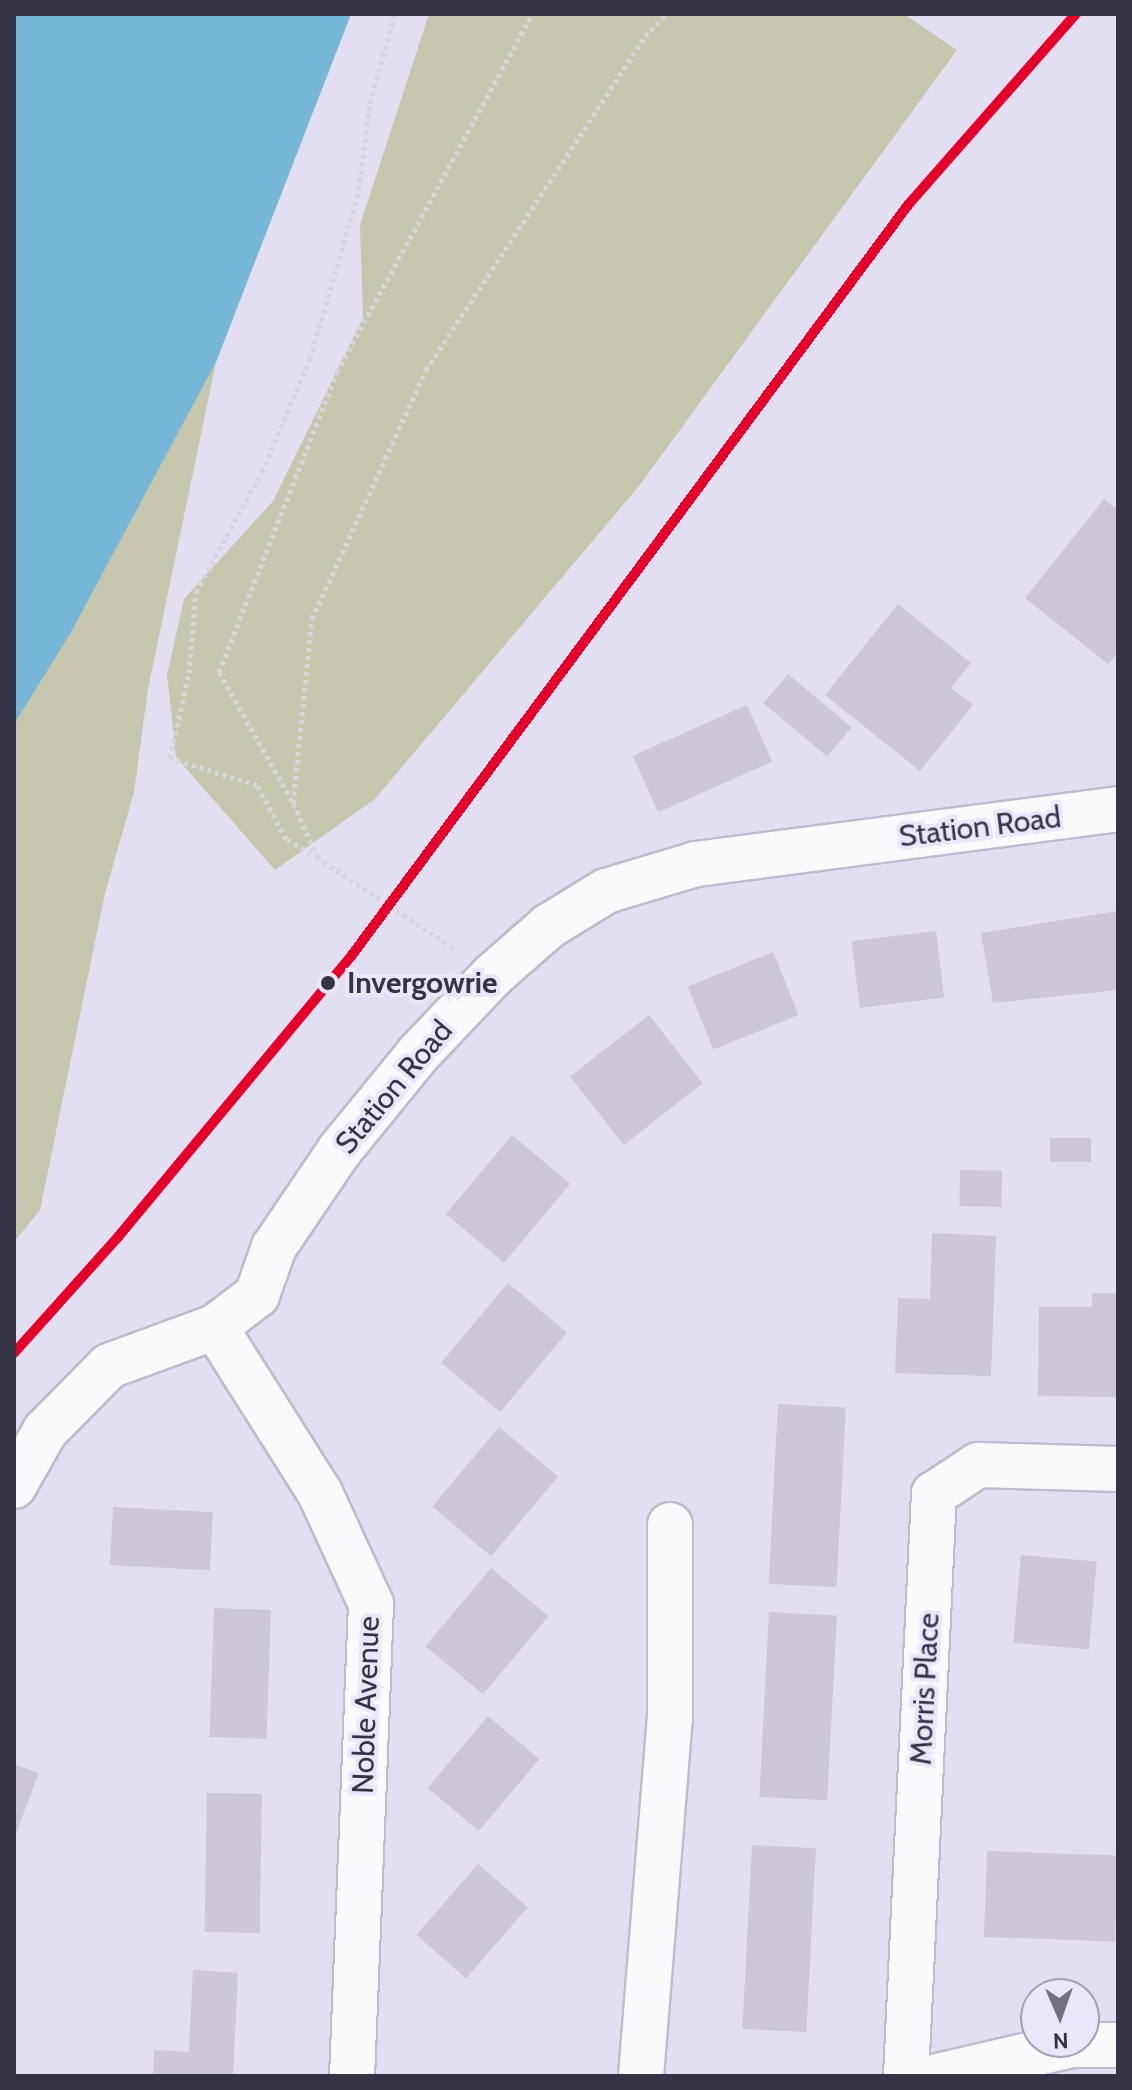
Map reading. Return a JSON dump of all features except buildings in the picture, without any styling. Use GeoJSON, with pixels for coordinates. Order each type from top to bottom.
{"type":"FeatureCollection","features":[{"type":"Feature","properties":{"kind":"street","name":"Station Road"},"geometry":{"type":"LineString","coordinates":[[14,1486],[45,1431],[109,1366],[215,1327],[257,1295],[274,1247],[339,1151],[418,1054],[549,926],[606,891],[696,864],[1118,809]]}},
{"type":"Feature","properties":{"kind":"street","name":"Noble Avenue"},"geometry":{"type":"LineString","coordinates":[[215,1327],[320,1493],[371,1604],[352,2076]]}},
{"type":"Feature","properties":{"kind":"street","name":"Morris Place"},"geometry":{"type":"LineString","coordinates":[[906,2076],[934,1494],[978,1465],[1118,1469]]}},
{"type":"Feature","properties":{"kind":"street"},"geometry":{"type":"LineString","coordinates":[[641,2076],[670,1719],[670,1525]]}},
{"type":"Feature","properties":{"kind":"street"},"geometry":{"type":"LineString","coordinates":[[938,2076],[1071,2045],[1118,2045]]}},
{"type":"Feature","properties":{"kind":"path"},"geometry":{"type":"LineString","coordinates":[[395,14],[370,103],[359,190],[310,359],[262,472],[196,592],[189,673],[170,758],[257,785],[286,839],[425,929]]}},
{"type":"Feature","properties":{"kind":"path"},"geometry":{"type":"LineString","coordinates":[[318,858],[293,803],[219,672],[337,372],[532,14]]}},
{"type":"Feature","properties":{"kind":"path"},"geometry":{"type":"LineString","coordinates":[[293,803],[312,619],[426,370],[645,36],[666,14]]}},
{"type":"Feature","properties":{"kind":"green space"},"geometry":{"type":"Polygon","coordinates":[[[14,14],[351,14],[216,362],[148,689],[134,792],[105,893],[40,1210],[14,1242],[14,14]]]}},
{"type":"Feature","properties":{"kind":"green space"},"geometry":{"type":"Polygon","coordinates":[[[429,14],[904,14],[957,50],[639,486],[375,799],[275,870],[176,757],[167,675],[184,599],[273,501],[363,318],[360,225],[429,14]]]}},
{"type":"Feature","properties":{"kind":"water"},"geometry":{"type":"Polygon","coordinates":[[[14,14],[351,14],[216,362],[70,634],[14,724],[14,14]]]}},
{"type":"Feature","properties":{"kind":"transit line"},"geometry":{"type":"LineString","coordinates":[[14,1353],[118,1237],[352,955],[908,205],[1076,14]]}},
{"type":"Feature","properties":{"kind":"place","name":"Invergowrie"},"geometry":{"type":"Point","coordinates":[328,983]}}]}
